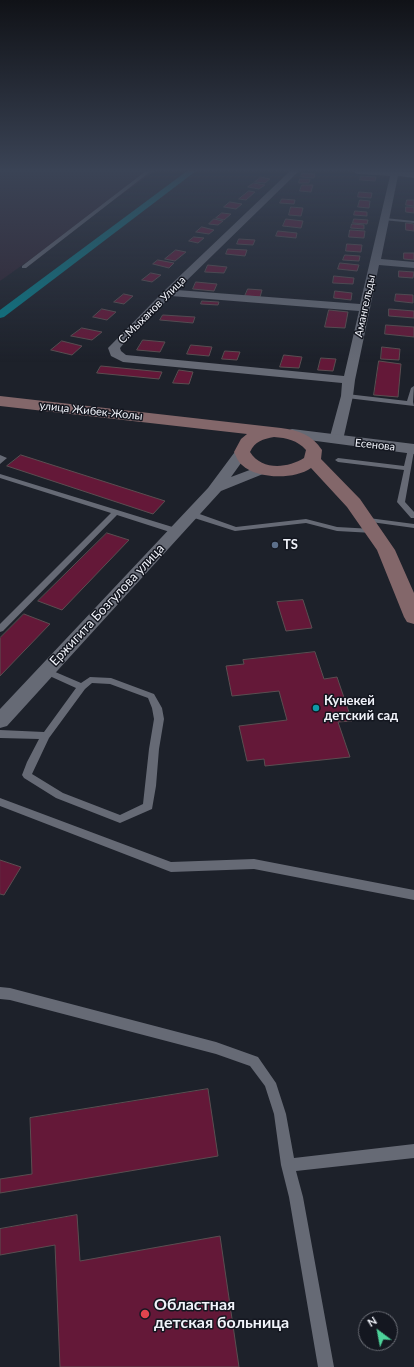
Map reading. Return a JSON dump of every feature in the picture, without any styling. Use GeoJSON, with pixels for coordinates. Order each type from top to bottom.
{"type":"FeatureCollection","features":[{"type":"Feature","properties":{"kind":"main road","name":"улица Жибек-Жолы"},"geometry":{"type":"LineString","coordinates":[[0,401],[182,421]]}},
{"type":"Feature","properties":{"kind":"main road"},"geometry":{"type":"LineString","coordinates":[[182,421],[292,434],[307,440],[313,455],[354,502],[386,550],[414,617]]}},
{"type":"Feature","properties":{"kind":"main road"},"geometry":{"type":"LineString","coordinates":[[182,421],[218,435],[242,452],[248,462],[263,469],[282,472],[322,484],[354,502]]}},
{"type":"Feature","properties":{"kind":"main road"},"geometry":{"type":"LineString","coordinates":[[242,452],[245,442],[257,435],[274,432]]}},
{"type":"Feature","properties":{"kind":"main road"},"geometry":{"type":"LineString","coordinates":[[282,472],[300,468],[313,455]]}},
{"type":"Feature","properties":{"kind":"street","name":"С.Мыханов Улица"},"geometry":{"type":"LineString","coordinates":[[229,235],[121,340],[114,348],[115,353],[123,358],[349,380]]}},
{"type":"Feature","properties":{"kind":"street","name":"Амангельды"},"geometry":{"type":"LineString","coordinates":[[336,440],[347,396],[349,380],[381,235]]}},
{"type":"Feature","properties":{"kind":"street"},"geometry":{"type":"LineString","coordinates":[[375,262],[414,265]]}},
{"type":"Feature","properties":{"kind":"street"},"geometry":{"type":"LineString","coordinates":[[168,293],[365,308]]}},
{"type":"Feature","properties":{"kind":"street","name":"Есенова"},"geometry":{"type":"LineString","coordinates":[[292,434],[412,449]]}},
{"type":"Feature","properties":{"kind":"street"},"geometry":{"type":"LineString","coordinates":[[313,455],[336,440]]}},
{"type":"Feature","properties":{"kind":"street","name":"Ержигита Бозгулова улица"},"geometry":{"type":"LineString","coordinates":[[0,721],[214,489],[242,452]]}},
{"type":"Feature","properties":{"kind":"street"},"geometry":{"type":"LineString","coordinates":[[214,489],[263,469]]}},
{"type":"Feature","properties":{"kind":"lane"},"geometry":{"type":"LineString","coordinates":[[24,267],[66,235]]}},
{"type":"Feature","properties":{"kind":"lane"},"geometry":{"type":"LineString","coordinates":[[347,396],[411,404],[414,388]]}},
{"type":"Feature","properties":{"kind":"lane"},"geometry":{"type":"LineString","coordinates":[[412,449],[401,502],[414,516]]}},
{"type":"Feature","properties":{"kind":"lane"},"geometry":{"type":"LineString","coordinates":[[0,457],[4,458],[0,462]]}},
{"type":"Feature","properties":{"kind":"lane"},"geometry":{"type":"LineString","coordinates":[[338,460],[407,468]]}},
{"type":"Feature","properties":{"kind":"lane"},"geometry":{"type":"LineString","coordinates":[[0,476],[176,531]]}},
{"type":"Feature","properties":{"kind":"lane"},"geometry":{"type":"LineString","coordinates":[[0,629],[116,512]]}},
{"type":"Feature","properties":{"kind":"lane"},"geometry":{"type":"LineString","coordinates":[[191,514],[235,529],[306,521],[337,529],[369,525],[414,526]]}},
{"type":"Feature","properties":{"kind":"lane"},"geometry":{"type":"LineString","coordinates":[[46,671],[82,687]]}},
{"type":"Feature","properties":{"kind":"lane"},"geometry":{"type":"LineString","coordinates":[[90,680],[111,681],[151,696],[158,708],[159,719],[148,806],[120,819],[71,801],[36,782],[27,775],[46,736],[82,687],[90,680]]}},
{"type":"Feature","properties":{"kind":"lane"},"geometry":{"type":"LineString","coordinates":[[0,734],[46,736]]}},
{"type":"Feature","properties":{"kind":"lane"},"geometry":{"type":"LineString","coordinates":[[0,802],[170,867],[254,864],[414,895]]}},
{"type":"Feature","properties":{"kind":"lane"},"geometry":{"type":"LineString","coordinates":[[0,993],[17,996],[216,1048],[254,1061],[270,1083],[280,1114],[288,1165],[296,1197],[326,1367]]}},
{"type":"Feature","properties":{"kind":"lane"},"geometry":{"type":"LineString","coordinates":[[288,1165],[414,1151]]}},
{"type":"Feature","properties":{"kind":"shaded area"},"geometry":{"type":"Polygon","coordinates":[[[0,235],[65,235],[0,281],[0,235]]]}},
{"type":"Feature","properties":{"kind":"building"},"geometry":{"type":"Polygon","coordinates":[[[276,235],[297,235],[296,238],[276,236],[276,235]]]}},
{"type":"Feature","properties":{"kind":"building"},"geometry":{"type":"Polygon","coordinates":[[[349,235],[364,235],[364,238],[349,237],[349,235]]]}},
{"type":"Feature","properties":{"kind":"building"},"geometry":{"type":"Polygon","coordinates":[[[194,237],[204,238],[198,243],[189,241],[194,237]]]}},
{"type":"Feature","properties":{"kind":"building"},"geometry":{"type":"Polygon","coordinates":[[[239,239],[255,240],[253,245],[237,244],[239,239]]]}},
{"type":"Feature","properties":{"kind":"building"},"geometry":{"type":"Polygon","coordinates":[[[347,244],[362,245],[361,252],[346,251],[347,244]]]}},
{"type":"Feature","properties":{"kind":"building"},"geometry":{"type":"Polygon","coordinates":[[[228,249],[247,250],[245,256],[226,254],[228,249]]]}},
{"type":"Feature","properties":{"kind":"building"},"geometry":{"type":"Polygon","coordinates":[[[176,250],[186,252],[175,261],[165,259],[176,250]]]}},
{"type":"Feature","properties":{"kind":"building"},"geometry":{"type":"Polygon","coordinates":[[[404,253],[414,253],[414,260],[404,259],[404,253]]]}},
{"type":"Feature","properties":{"kind":"building"},"geometry":{"type":"Polygon","coordinates":[[[345,255],[360,256],[359,261],[343,260],[345,255]]]}},
{"type":"Feature","properties":{"kind":"building"},"geometry":{"type":"Polygon","coordinates":[[[158,260],[174,263],[169,268],[153,264],[158,260]]]}},
{"type":"Feature","properties":{"kind":"building"},"geometry":{"type":"Polygon","coordinates":[[[340,263],[359,265],[357,271],[338,269],[340,263]]]}},
{"type":"Feature","properties":{"kind":"building"},"geometry":{"type":"Polygon","coordinates":[[[208,265],[227,267],[224,273],[205,272],[208,265]]]}},
{"type":"Feature","properties":{"kind":"building"},"geometry":{"type":"Polygon","coordinates":[[[399,271],[414,272],[413,278],[399,277],[399,271]]]}},
{"type":"Feature","properties":{"kind":"building"},"geometry":{"type":"Polygon","coordinates":[[[151,273],[161,275],[152,282],[142,280],[151,273]]]}},
{"type":"Feature","properties":{"kind":"building"},"geometry":{"type":"Polygon","coordinates":[[[334,276],[354,278],[353,284],[333,283],[334,276]]]}},
{"type":"Feature","properties":{"kind":"building"},"geometry":{"type":"Polygon","coordinates":[[[196,282],[217,284],[214,291],[193,289],[196,282]]]}},
{"type":"Feature","properties":{"kind":"building"},"geometry":{"type":"Polygon","coordinates":[[[248,289],[262,290],[260,297],[245,296],[248,289]]]}},
{"type":"Feature","properties":{"kind":"building"},"geometry":{"type":"Polygon","coordinates":[[[335,291],[352,293],[351,300],[334,298],[335,291]]]}},
{"type":"Feature","properties":{"kind":"building"},"geometry":{"type":"Polygon","coordinates":[[[124,294],[133,296],[124,304],[114,302],[124,294]]]}},
{"type":"Feature","properties":{"kind":"building"},"geometry":{"type":"Polygon","coordinates":[[[396,294],[413,295],[413,303],[395,301],[396,294]]]}},
{"type":"Feature","properties":{"kind":"building"},"geometry":{"type":"Polygon","coordinates":[[[202,301],[219,302],[218,305],[201,304],[202,301]]]}},
{"type":"Feature","properties":{"kind":"building"},"geometry":{"type":"Polygon","coordinates":[[[102,309],[116,312],[107,320],[93,317],[102,309]]]}},
{"type":"Feature","properties":{"kind":"building"},"geometry":{"type":"Polygon","coordinates":[[[389,309],[414,311],[414,318],[389,316],[389,309]]]}},
{"type":"Feature","properties":{"kind":"building"},"geometry":{"type":"Polygon","coordinates":[[[329,310],[348,312],[345,328],[325,327],[329,310]]]}},
{"type":"Feature","properties":{"kind":"building"},"geometry":{"type":"Polygon","coordinates":[[[163,315],[195,317],[193,323],[160,320],[163,315]]]}},
{"type":"Feature","properties":{"kind":"building"},"geometry":{"type":"Polygon","coordinates":[[[386,325],[414,327],[414,337],[385,334],[386,325]]]}},
{"type":"Feature","properties":{"kind":"building"},"geometry":{"type":"Polygon","coordinates":[[[82,328],[102,332],[92,340],[71,336],[82,328]]]}},
{"type":"Feature","properties":{"kind":"building"},"geometry":{"type":"Polygon","coordinates":[[[143,340],[165,342],[160,352],[137,350],[143,340]]]}},
{"type":"Feature","properties":{"kind":"building"},"geometry":{"type":"Polygon","coordinates":[[[62,341],[82,346],[72,355],[51,350],[62,341]]]}},
{"type":"Feature","properties":{"kind":"building"},"geometry":{"type":"Polygon","coordinates":[[[191,345],[212,347],[209,356],[187,354],[191,345]]]}},
{"type":"Feature","properties":{"kind":"building"},"geometry":{"type":"Polygon","coordinates":[[[382,347],[400,349],[399,360],[381,359],[382,347]]]}},
{"type":"Feature","properties":{"kind":"building"},"geometry":{"type":"Polygon","coordinates":[[[225,351],[240,352],[237,360],[222,359],[225,351]]]}},
{"type":"Feature","properties":{"kind":"building"},"geometry":{"type":"Polygon","coordinates":[[[284,355],[302,357],[299,368],[280,367],[284,355]]]}},
{"type":"Feature","properties":{"kind":"building"},"geometry":{"type":"Polygon","coordinates":[[[321,358],[336,359],[333,371],[318,370],[321,358]]]}},
{"type":"Feature","properties":{"kind":"building"},"geometry":{"type":"Polygon","coordinates":[[[379,361],[401,364],[398,397],[374,395],[379,361]]]}},
{"type":"Feature","properties":{"kind":"building"},"geometry":{"type":"Polygon","coordinates":[[[101,366],[162,372],[159,379],[97,373],[101,366]]]}},
{"type":"Feature","properties":{"kind":"building"},"geometry":{"type":"Polygon","coordinates":[[[179,370],[193,372],[189,384],[173,383],[179,370]]]}},
{"type":"Feature","properties":{"kind":"building"},"geometry":{"type":"Polygon","coordinates":[[[21,455],[165,501],[153,514],[7,466],[21,455]]]}},
{"type":"Feature","properties":{"kind":"building"},"geometry":{"type":"Polygon","coordinates":[[[107,533],[129,540],[62,610],[38,601],[107,533]]]}},
{"type":"Feature","properties":{"kind":"building"},"geometry":{"type":"Polygon","coordinates":[[[303,600],[312,628],[286,631],[277,602],[303,600]]]}},
{"type":"Feature","properties":{"kind":"building"},"geometry":{"type":"Polygon","coordinates":[[[24,614],[50,624],[0,676],[0,638],[24,614]]]}},
{"type":"Feature","properties":{"kind":"building","name":"Кунекей детский сад"},"geometry":{"type":"Polygon","coordinates":[[[315,652],[324,679],[337,677],[352,721],[338,722],[350,757],[265,766],[264,759],[247,761],[239,726],[287,720],[279,691],[232,696],[226,666],[244,664],[243,660],[315,652]]]}},
{"type":"Feature","properties":{"kind":"building"},"geometry":{"type":"Polygon","coordinates":[[[0,860],[21,867],[4,895],[0,894],[0,860]]]}},
{"type":"Feature","properties":{"kind":"building"},"geometry":{"type":"Polygon","coordinates":[[[208,1089],[218,1156],[0,1193],[0,1179],[32,1174],[30,1118],[208,1089]]]}},
{"type":"Feature","properties":{"kind":"building","name":"Областная детская больница"},"geometry":{"type":"Polygon","coordinates":[[[77,1215],[80,1261],[220,1236],[239,1367],[60,1367],[55,1245],[0,1255],[0,1229],[77,1215]]]}},
{"type":"Feature","properties":{"kind":"waterway"},"geometry":{"type":"LineString","coordinates":[[0,315],[107,235]]}},
{"type":"Feature","properties":{"kind":"place","name":"TS"},"geometry":{"type":"Point","coordinates":[275,545]}},
{"type":"Feature","properties":{"kind":"place","name":"Кунекей детский сад"},"geometry":{"type":"Point","coordinates":[316,708]}},
{"type":"Feature","properties":{"kind":"place","name":"Областная детская больница"},"geometry":{"type":"Point","coordinates":[145,1314]}}]}
